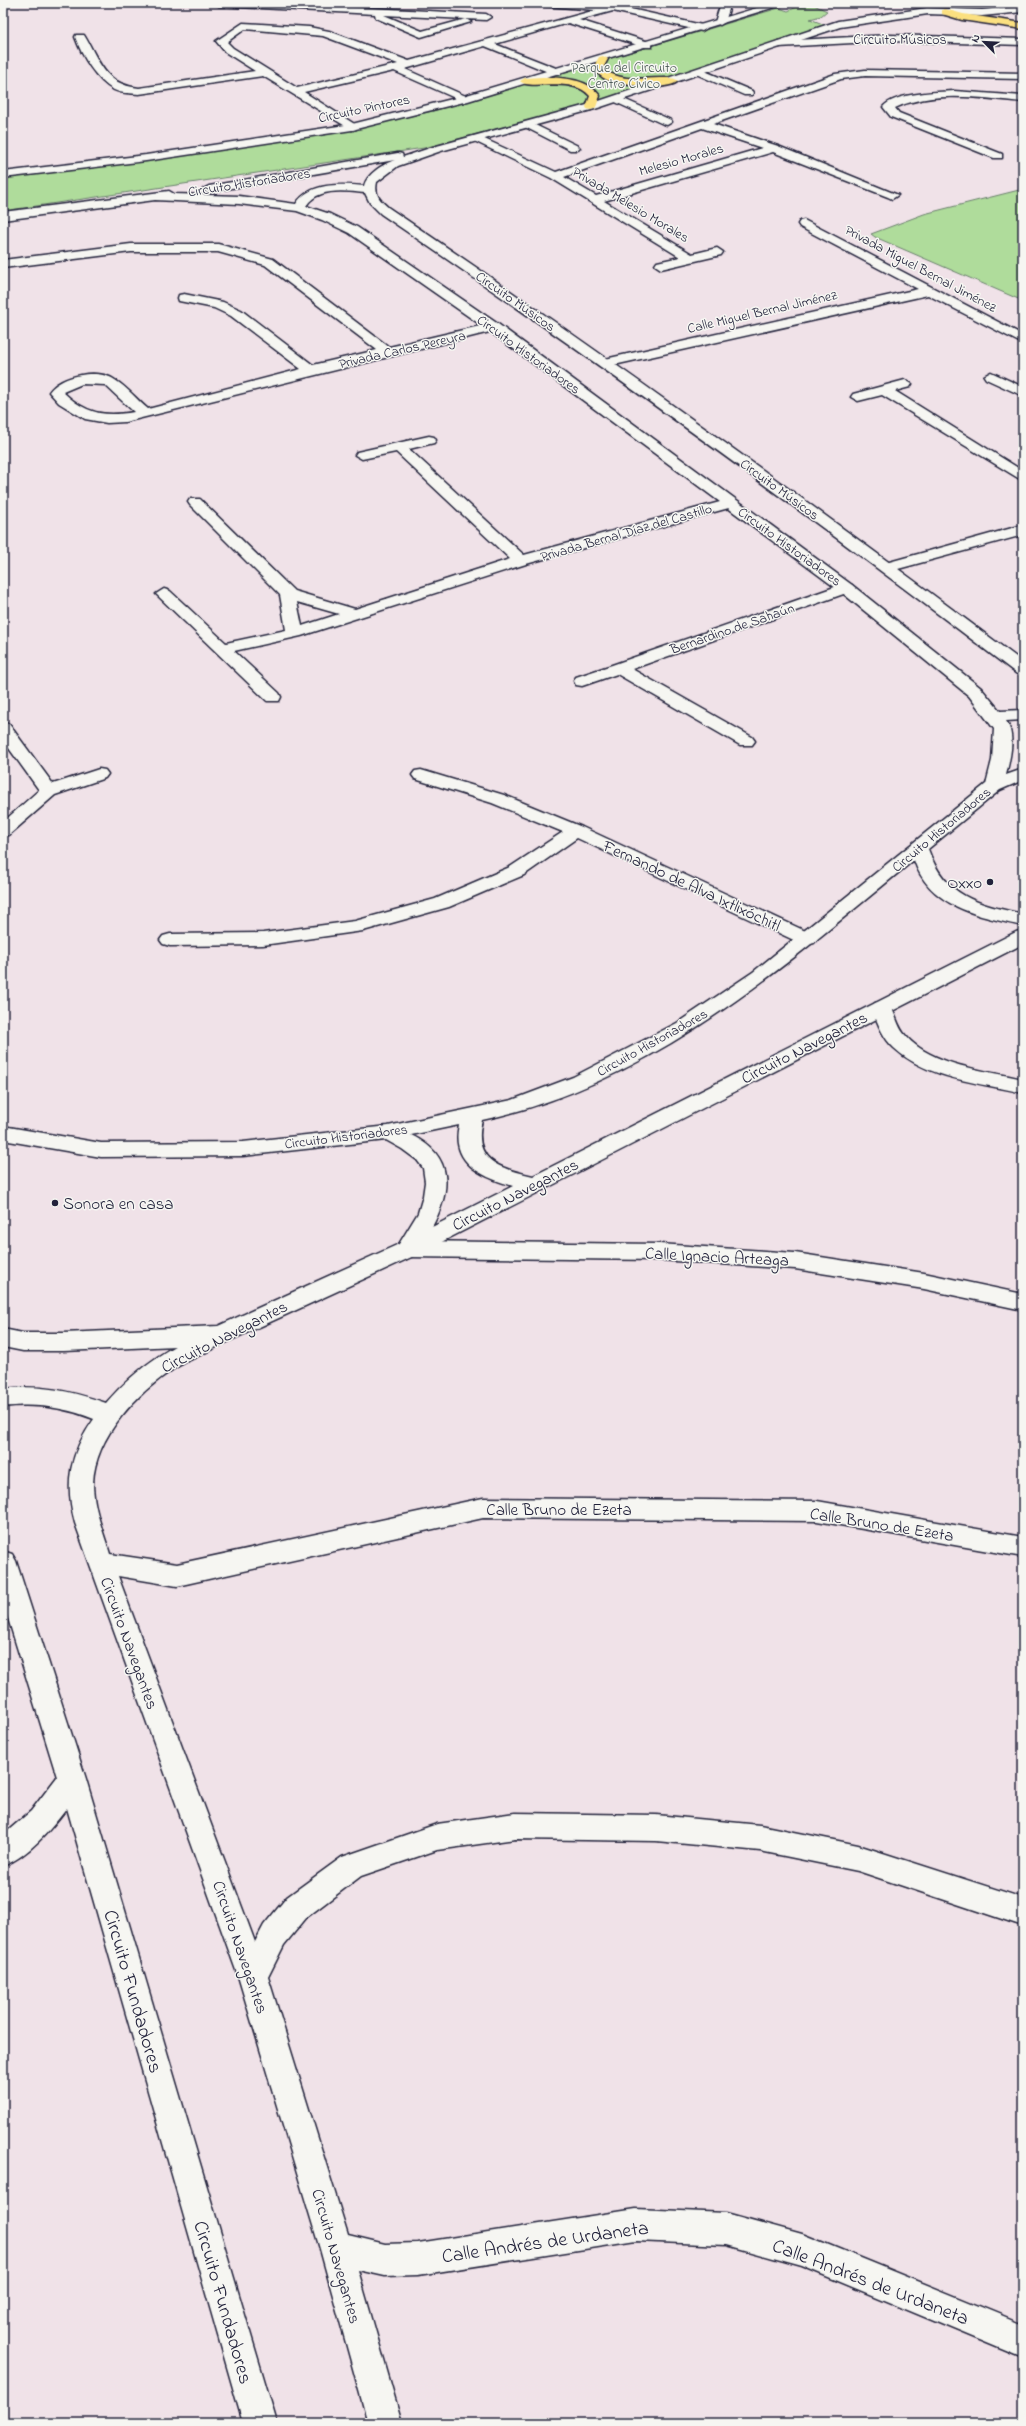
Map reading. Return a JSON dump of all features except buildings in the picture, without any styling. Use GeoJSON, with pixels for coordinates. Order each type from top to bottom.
{"type":"FeatureCollection","features":[{"type":"Feature","properties":{"kind":"main road"},"geometry":{"type":"LineString","coordinates":[[945,12],[962,17],[1023,26]]}},
{"type":"Feature","properties":{"kind":"main road"},"geometry":{"type":"LineString","coordinates":[[603,59],[598,68],[612,78],[644,83],[673,81]]}},
{"type":"Feature","properties":{"kind":"main road"},"geometry":{"type":"LineString","coordinates":[[525,81],[554,81],[583,86],[593,92],[595,96],[591,108]]}},
{"type":"Feature","properties":{"kind":"street"},"geometry":{"type":"LineString","coordinates":[[219,3],[369,7],[486,17],[421,34],[369,7]]}},
{"type":"Feature","properties":{"kind":"street"},"geometry":{"type":"LineString","coordinates":[[546,3],[614,8],[702,28]]}},
{"type":"Feature","properties":{"kind":"street"},"geometry":{"type":"LineString","coordinates":[[720,22],[725,6],[723,3]]}},
{"type":"Feature","properties":{"kind":"street","name":"Circuito Pintores"},"geometry":{"type":"LineString","coordinates":[[3,175],[162,156],[352,127],[464,99],[603,59],[784,3]]}},
{"type":"Feature","properties":{"kind":"street"},"geometry":{"type":"LineString","coordinates":[[892,6],[927,11],[982,13],[1023,9]]}},
{"type":"Feature","properties":{"kind":"street"},"geometry":{"type":"LineString","coordinates":[[297,91],[395,68],[614,8]]}},
{"type":"Feature","properties":{"kind":"street","name":"Circuito Músicos"},"geometry":{"type":"LineString","coordinates":[[927,11],[849,21],[591,108],[437,149],[394,164],[381,172],[371,181],[369,190],[374,201],[385,211],[605,364],[887,567],[1023,670]]}},
{"type":"Feature","properties":{"kind":"street"},"geometry":{"type":"LineString","coordinates":[[566,20],[648,45]]}},
{"type":"Feature","properties":{"kind":"street"},"geometry":{"type":"LineString","coordinates":[[352,127],[267,72],[229,50],[221,41],[243,26],[325,33],[408,64]]}},
{"type":"Feature","properties":{"kind":"street"},"geometry":{"type":"LineString","coordinates":[[80,37],[86,54],[116,86],[124,90],[138,91],[267,72]]}},
{"type":"Feature","properties":{"kind":"street"},"geometry":{"type":"LineString","coordinates":[[930,38],[930,52]]}},
{"type":"Feature","properties":{"kind":"street","name":"Circuito Músicos"},"geometry":{"type":"LineString","coordinates":[[778,44],[850,39],[930,38],[1023,42]]}},
{"type":"Feature","properties":{"kind":"street"},"geometry":{"type":"LineString","coordinates":[[484,43],[556,72]]}},
{"type":"Feature","properties":{"kind":"street"},"geometry":{"type":"LineString","coordinates":[[395,68],[464,99]]}},
{"type":"Feature","properties":{"kind":"street"},"geometry":{"type":"LineString","coordinates":[[555,176],[704,125],[839,76],[865,72],[930,69],[1023,76]]}},
{"type":"Feature","properties":{"kind":"street"},"geometry":{"type":"LineString","coordinates":[[930,69],[930,95]]}},
{"type":"Feature","properties":{"kind":"street"},"geometry":{"type":"LineString","coordinates":[[700,72],[748,93]]}},
{"type":"Feature","properties":{"kind":"street"},"geometry":{"type":"LineString","coordinates":[[998,156],[895,115],[888,108],[898,101],[930,95],[1023,99]]}},
{"type":"Feature","properties":{"kind":"street"},"geometry":{"type":"LineString","coordinates":[[617,99],[666,122]]}},
{"type":"Feature","properties":{"kind":"street"},"geometry":{"type":"LineString","coordinates":[[529,125],[574,148]]}},
{"type":"Feature","properties":{"kind":"street","name":"Melesio Morales"},"geometry":{"type":"LineString","coordinates":[[704,125],[774,148],[892,195]]}},
{"type":"Feature","properties":{"kind":"street","name":"Privada Melesio Morales"},"geometry":{"type":"LineString","coordinates":[[476,139],[555,176],[597,199],[690,258]]}},
{"type":"Feature","properties":{"kind":"street","name":"Melesio Morales"},"geometry":{"type":"LineString","coordinates":[[597,199],[774,148]]}},
{"type":"Feature","properties":{"kind":"street","name":"Circuito Historiadores"},"geometry":{"type":"LineString","coordinates":[[3,216],[156,197],[265,180],[437,149]]}},
{"type":"Feature","properties":{"kind":"street"},"geometry":{"type":"LineString","coordinates":[[299,208],[305,199],[328,189],[350,188],[369,190]]}},
{"type":"Feature","properties":{"kind":"street","name":"Circuito Historiadores"},"geometry":{"type":"LineString","coordinates":[[3,1133],[101,1150],[243,1149],[388,1133],[516,1106],[580,1082],[684,1028],[760,976],[807,939],[994,786],[1004,742],[1003,729],[995,716],[975,692],[846,588],[493,327],[353,230],[326,216],[299,208],[239,200],[156,197]]}},
{"type":"Feature","properties":{"kind":"street","name":"Privada Miguel Bernal Jiménez"},"geometry":{"type":"LineString","coordinates":[[804,224],[927,291],[1023,340]]}},
{"type":"Feature","properties":{"kind":"street"},"geometry":{"type":"LineString","coordinates":[[3,264],[131,248],[218,248],[269,262],[386,352]]}},
{"type":"Feature","properties":{"kind":"street","name":"Privada Melesio Morales"},"geometry":{"type":"LineString","coordinates":[[661,265],[717,252]]}},
{"type":"Feature","properties":{"kind":"street","name":"Calle Miguel Bernal Jiménez"},"geometry":{"type":"LineString","coordinates":[[605,364],[927,291]]}},
{"type":"Feature","properties":{"kind":"street"},"geometry":{"type":"LineString","coordinates":[[184,298],[218,305],[236,313],[311,370]]}},
{"type":"Feature","properties":{"kind":"street","name":"Privada Carlos Pereyra"},"geometry":{"type":"LineString","coordinates":[[144,414],[110,382],[104,379],[96,378],[73,383],[59,388],[56,392],[85,416],[102,420],[144,414],[311,370],[493,327]]}},
{"type":"Feature","properties":{"kind":"street"},"geometry":{"type":"LineString","coordinates":[[991,376],[1023,392]]}},
{"type":"Feature","properties":{"kind":"street"},"geometry":{"type":"LineString","coordinates":[[858,397],[905,384]]}},
{"type":"Feature","properties":{"kind":"street"},"geometry":{"type":"LineString","coordinates":[[884,390],[1023,477]]}},
{"type":"Feature","properties":{"kind":"street"},"geometry":{"type":"LineString","coordinates":[[362,455],[429,440]]}},
{"type":"Feature","properties":{"kind":"street","name":"Privada Bernal Díaz del Castillo"},"geometry":{"type":"LineString","coordinates":[[399,447],[521,561]]}},
{"type":"Feature","properties":{"kind":"street"},"geometry":{"type":"LineString","coordinates":[[196,502],[288,594],[356,614]]}},
{"type":"Feature","properties":{"kind":"street","name":"Privada Bernal Díaz del Castillo"},"geometry":{"type":"LineString","coordinates":[[222,649],[294,633],[521,561],[731,502]]}},
{"type":"Feature","properties":{"kind":"street"},"geometry":{"type":"LineString","coordinates":[[887,567],[1023,530]]}},
{"type":"Feature","properties":{"kind":"street","name":"Bernardino de Sahaún"},"geometry":{"type":"LineString","coordinates":[[582,681],[846,588]]}},
{"type":"Feature","properties":{"kind":"street"},"geometry":{"type":"LineString","coordinates":[[164,594],[273,697]]}},
{"type":"Feature","properties":{"kind":"street"},"geometry":{"type":"LineString","coordinates":[[288,594],[294,633]]}},
{"type":"Feature","properties":{"kind":"street"},"geometry":{"type":"LineString","coordinates":[[618,668],[746,741]]}},
{"type":"Feature","properties":{"kind":"street"},"geometry":{"type":"LineString","coordinates":[[995,716],[1023,715]]}},
{"type":"Feature","properties":{"kind":"street"},"geometry":{"type":"LineString","coordinates":[[3,728],[49,791]]}},
{"type":"Feature","properties":{"kind":"street"},"geometry":{"type":"LineString","coordinates":[[3,830],[49,791],[99,774]]}},
{"type":"Feature","properties":{"kind":"street"},"geometry":{"type":"LineString","coordinates":[[994,786],[1023,774]]}},
{"type":"Feature","properties":{"kind":"street","name":"Fernando de Alva Ixtlixóchitl"},"geometry":{"type":"LineString","coordinates":[[421,775],[498,799],[576,831],[807,939]]}},
{"type":"Feature","properties":{"kind":"street"},"geometry":{"type":"LineString","coordinates":[[170,940],[263,939],[356,927],[442,904],[517,871],[576,831]]}},
{"type":"Feature","properties":{"kind":"street"},"geometry":{"type":"LineString","coordinates":[[919,848],[923,864],[930,878],[957,900],[978,908],[1023,920]]}},
{"type":"Feature","properties":{"kind":"street","name":"Circuito Navegantes"},"geometry":{"type":"LineString","coordinates":[[385,2423],[336,2249],[253,1976],[100,1562],[82,1505],[81,1481],[85,1456],[96,1434],[110,1415],[137,1386],[166,1363],[221,1335],[408,1249],[1023,936]]}},
{"type":"Feature","properties":{"kind":"street"},"geometry":{"type":"LineString","coordinates":[[882,1008],[889,1028],[900,1043],[919,1056],[942,1066],[1023,1086]]}},
{"type":"Feature","properties":{"kind":"street"},"geometry":{"type":"LineString","coordinates":[[472,1116],[468,1134],[469,1148],[478,1160],[492,1170],[510,1178],[534,1184]]}},
{"type":"Feature","properties":{"kind":"street"},"geometry":{"type":"LineString","coordinates":[[388,1133],[416,1146],[426,1156],[436,1175],[435,1198],[426,1221],[408,1249]]}},
{"type":"Feature","properties":{"kind":"street","name":"Calle Ignacio Arteaga"},"geometry":{"type":"LineString","coordinates":[[408,1249],[659,1252],[795,1261],[924,1281],[1023,1302]]}},
{"type":"Feature","properties":{"kind":"street"},"geometry":{"type":"LineString","coordinates":[[3,1338],[23,1342],[64,1342],[221,1335]]}},
{"type":"Feature","properties":{"kind":"street"},"geometry":{"type":"LineString","coordinates":[[3,1398],[39,1394],[60,1397],[79,1402],[110,1415]]}},
{"type":"Feature","properties":{"kind":"street","name":"Calle Bruno de Ezeta"},"geometry":{"type":"LineString","coordinates":[[100,1562],[142,1571],[177,1575],[483,1508],[818,1511],[1023,1547]]}},
{"type":"Feature","properties":{"kind":"street","name":"Circuito Fundadores"},"geometry":{"type":"LineString","coordinates":[[3,1561],[72,1779],[260,2423]]}},
{"type":"Feature","properties":{"kind":"street"},"geometry":{"type":"LineString","coordinates":[[3,1853],[41,1820],[72,1779]]}},
{"type":"Feature","properties":{"kind":"street"},"geometry":{"type":"LineString","coordinates":[[253,1976],[274,1935],[297,1907],[352,1866],[437,1838],[515,1826],[656,1828],[760,1838],[858,1858],[1023,1912]]}},
{"type":"Feature","properties":{"kind":"street","name":"Calle Andrés de Urdaneta"},"geometry":{"type":"LineString","coordinates":[[336,2249],[385,2260],[418,2259],[636,2225],[726,2229],[802,2250],[1023,2341]]}},
{"type":"Feature","properties":{"kind":"green space","name":"Parque del Circuito Centro Cívico"},"geometry":{"type":"Polygon","coordinates":[[[814,5],[827,11],[821,16],[810,19],[828,26],[629,94],[424,148],[3,211],[3,176],[353,129],[433,111],[779,8],[788,11],[797,7],[814,5]]]}},
{"type":"Feature","properties":{"kind":"green space"},"geometry":{"type":"Polygon","coordinates":[[[1023,189],[1023,301],[871,234],[924,214],[1023,189]]]}},
{"type":"Feature","properties":{"kind":"place","name":"Oxxo"},"geometry":{"type":"Point","coordinates":[990,882]}},
{"type":"Feature","properties":{"kind":"place","name":"Sonora en casa"},"geometry":{"type":"Point","coordinates":[55,1203]}}]}
